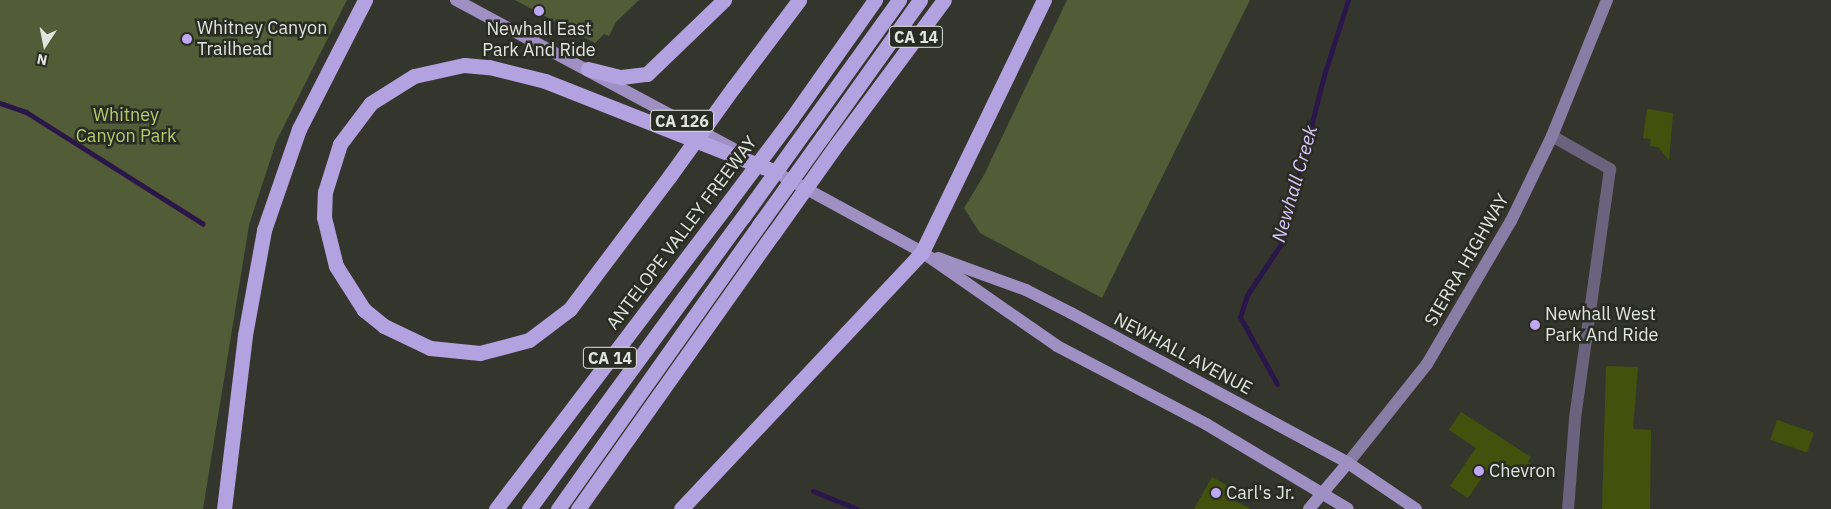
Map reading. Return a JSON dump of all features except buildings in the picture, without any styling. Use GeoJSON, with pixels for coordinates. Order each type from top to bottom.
{"type":"FeatureCollection","features":[{"type":"Feature","properties":{"kind":"highway"},"geometry":{"type":"LineString","coordinates":[[224,509],[244,335],[266,222],[303,121],[365,0]]}},
{"type":"Feature","properties":{"kind":"highway"},"geometry":{"type":"LineString","coordinates":[[588,69],[621,77],[647,74],[724,0]]}},
{"type":"Feature","properties":{"kind":"highway"},"geometry":{"type":"LineString","coordinates":[[776,172],[545,81],[489,67],[438,69],[391,88],[371,103],[344,136],[330,167],[325,192],[328,243],[348,289],[364,310],[384,326],[430,348],[480,353],[505,348],[529,340],[570,309],[669,177],[733,88],[799,0]]}},
{"type":"Feature","properties":{"kind":"highway","name":"ANTELOPE VALLEY FREEWAY"},"geometry":{"type":"LineString","coordinates":[[496,509],[791,119],[875,0]]}},
{"type":"Feature","properties":{"kind":"highway"},"geometry":{"type":"LineString","coordinates":[[529,509],[899,0]]}},
{"type":"Feature","properties":{"kind":"highway"},"geometry":{"type":"LineString","coordinates":[[558,509],[920,0]]}},
{"type":"Feature","properties":{"kind":"highway","name":"CA 14"},"geometry":{"type":"LineString","coordinates":[[578,509],[837,144],[944,0]]}},
{"type":"Feature","properties":{"kind":"highway"},"geometry":{"type":"LineString","coordinates":[[682,509],[922,252],[1044,0]]}},
{"type":"Feature","properties":{"kind":"main road","name":"NEWHALL AVENUE"},"geometry":{"type":"LineString","coordinates":[[456,0],[588,69],[922,252],[1057,346],[1206,424],[1323,492],[1348,509]]}},
{"type":"Feature","properties":{"kind":"main road","name":"SIERRA HIGHWAY"},"geometry":{"type":"LineString","coordinates":[[1309,509],[1427,364],[1511,221],[1552,136],[1607,0]]}},
{"type":"Feature","properties":{"kind":"main road","name":"NEWHALL AVENUE"},"geometry":{"type":"LineString","coordinates":[[922,252],[1026,290],[1348,463],[1416,509]]}},
{"type":"Feature","properties":{"kind":"street"},"geometry":{"type":"LineString","coordinates":[[1552,136],[1610,169],[1575,419],[1568,509]]}},
{"type":"Feature","properties":{"kind":"green space","name":"Whitney Canyon Park"},"geometry":{"type":"Polygon","coordinates":[[[0,0],[347,0],[276,142],[249,225],[203,509],[0,509],[0,0]]]}},
{"type":"Feature","properties":{"kind":"green space"},"geometry":{"type":"Polygon","coordinates":[[[515,0],[639,0],[616,22],[609,36],[604,34],[595,43],[515,0]]]}},
{"type":"Feature","properties":{"kind":"green space"},"geometry":{"type":"Polygon","coordinates":[[[1067,0],[1250,0],[1102,298],[980,233],[964,208],[984,175],[1067,0]]]}},
{"type":"Feature","properties":{"kind":"waterway","name":"Newhall Creek"},"geometry":{"type":"LineString","coordinates":[[1277,384],[1240,317],[1247,295],[1281,244],[1325,72],[1348,0]]}},
{"type":"Feature","properties":{"kind":"waterway"},"geometry":{"type":"LineString","coordinates":[[0,103],[26,112],[203,224]]}},
{"type":"Feature","properties":{"kind":"waterway"},"geometry":{"type":"LineString","coordinates":[[813,491],[857,509]]}},
{"type":"Feature","properties":{"kind":"place","name":"Newhall East Park And Ride"},"geometry":{"type":"Point","coordinates":[539,11]}},
{"type":"Feature","properties":{"kind":"place","name":"Whitney Canyon Trailhead"},"geometry":{"type":"Point","coordinates":[187,39]}},
{"type":"Feature","properties":{"kind":"place","name":"Newhall West Park And Ride"},"geometry":{"type":"Point","coordinates":[1535,325]}},
{"type":"Feature","properties":{"kind":"place","name":"Chevron"},"geometry":{"type":"Point","coordinates":[1479,471]}},
{"type":"Feature","properties":{"kind":"place","name":"Carl's Jr."},"geometry":{"type":"Point","coordinates":[1216,493]}}]}
